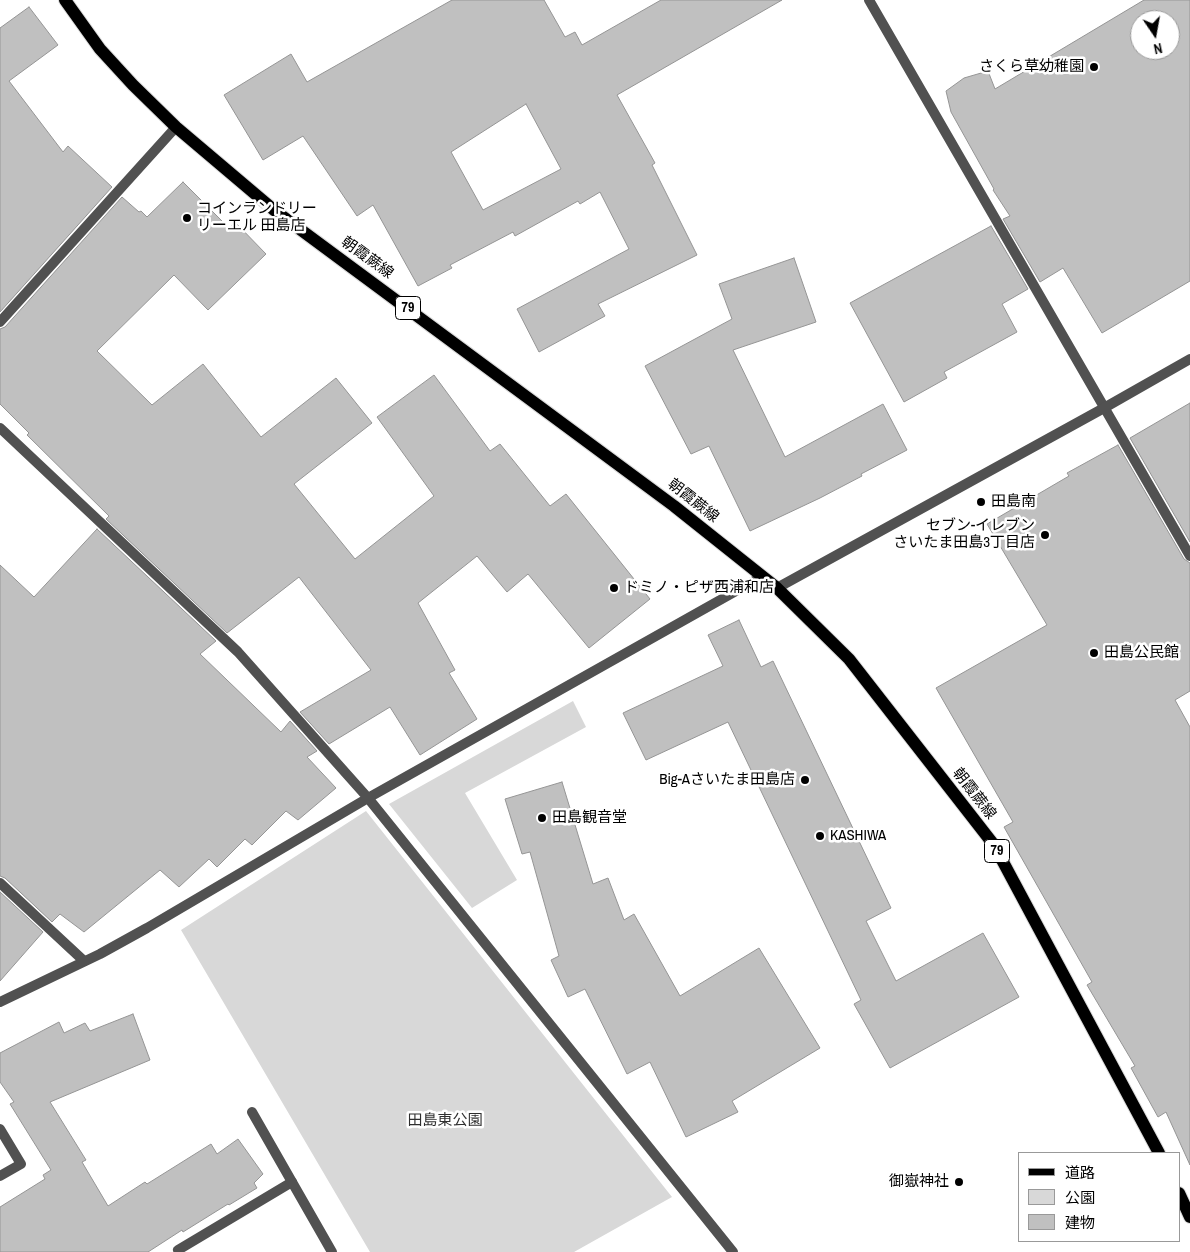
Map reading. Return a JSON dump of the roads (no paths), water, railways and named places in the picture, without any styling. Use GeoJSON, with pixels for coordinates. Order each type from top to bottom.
{"type":"FeatureCollection","features":[{"type":"Feature","properties":{"kind":"main road","name":"朝霞蕨線"},"geometry":{"type":"LineString","coordinates":[[65,0],[100,49],[133,85],[176,126],[274,210],[666,500],[777,588],[849,659],[994,845],[1158,1152]]}},
{"type":"Feature","properties":{"kind":"main road"},"geometry":{"type":"LineString","coordinates":[[1180,1195],[1190,1217]]}},
{"type":"Feature","properties":{"kind":"street"},"geometry":{"type":"LineString","coordinates":[[869,0],[1190,556]]}},
{"type":"Feature","properties":{"kind":"street"},"geometry":{"type":"LineString","coordinates":[[0,322],[176,126]]}},
{"type":"Feature","properties":{"kind":"street"},"geometry":{"type":"LineString","coordinates":[[777,588],[1190,359]]}},
{"type":"Feature","properties":{"kind":"street"},"geometry":{"type":"LineString","coordinates":[[0,428],[238,652],[368,798],[733,1252]]}},
{"type":"Feature","properties":{"kind":"street"},"geometry":{"type":"LineString","coordinates":[[0,1002],[147,928],[368,798],[761,576]]}},
{"type":"Feature","properties":{"kind":"street"},"geometry":{"type":"LineString","coordinates":[[0,884],[84,961]]}},
{"type":"Feature","properties":{"kind":"street"},"geometry":{"type":"LineString","coordinates":[[252,1112],[332,1252]]}},
{"type":"Feature","properties":{"kind":"street"},"geometry":{"type":"LineString","coordinates":[[0,1129],[20,1164],[0,1176]]}},
{"type":"Feature","properties":{"kind":"street"},"geometry":{"type":"LineString","coordinates":[[179,1252],[178,1250],[292,1182]]}},
{"type":"Feature","properties":{"kind":"place","name":"さくら草幼稚園"},"geometry":{"type":"Point","coordinates":[1094,67]}},
{"type":"Feature","properties":{"kind":"place","name":"コインランドリー リーエル 田島店"},"geometry":{"type":"Point","coordinates":[187,218]}},
{"type":"Feature","properties":{"kind":"place","name":"田島南"},"geometry":{"type":"Point","coordinates":[981,502]}},
{"type":"Feature","properties":{"kind":"place","name":"セブン-イレブン さいたま田島3丁目店"},"geometry":{"type":"Point","coordinates":[1045,535]}},
{"type":"Feature","properties":{"kind":"place","name":"ドミノ・ピザ西浦和店"},"geometry":{"type":"Point","coordinates":[614,588]}},
{"type":"Feature","properties":{"kind":"place","name":"田島公民館"},"geometry":{"type":"Point","coordinates":[1094,653]}},
{"type":"Feature","properties":{"kind":"place","name":"Big-Aさいたま田島店"},"geometry":{"type":"Point","coordinates":[805,780]}},
{"type":"Feature","properties":{"kind":"place","name":"田島観音堂"},"geometry":{"type":"Point","coordinates":[542,818]}},
{"type":"Feature","properties":{"kind":"place","name":"KASHIWA"},"geometry":{"type":"Point","coordinates":[820,836]}},
{"type":"Feature","properties":{"kind":"place","name":"御嶽神社"},"geometry":{"type":"Point","coordinates":[959,1182]}},
{"type":"Feature","properties":{"kind":"park label","name":"田島東公園"},"geometry":{"type":"Point","coordinates":[445,1121]}}]}
